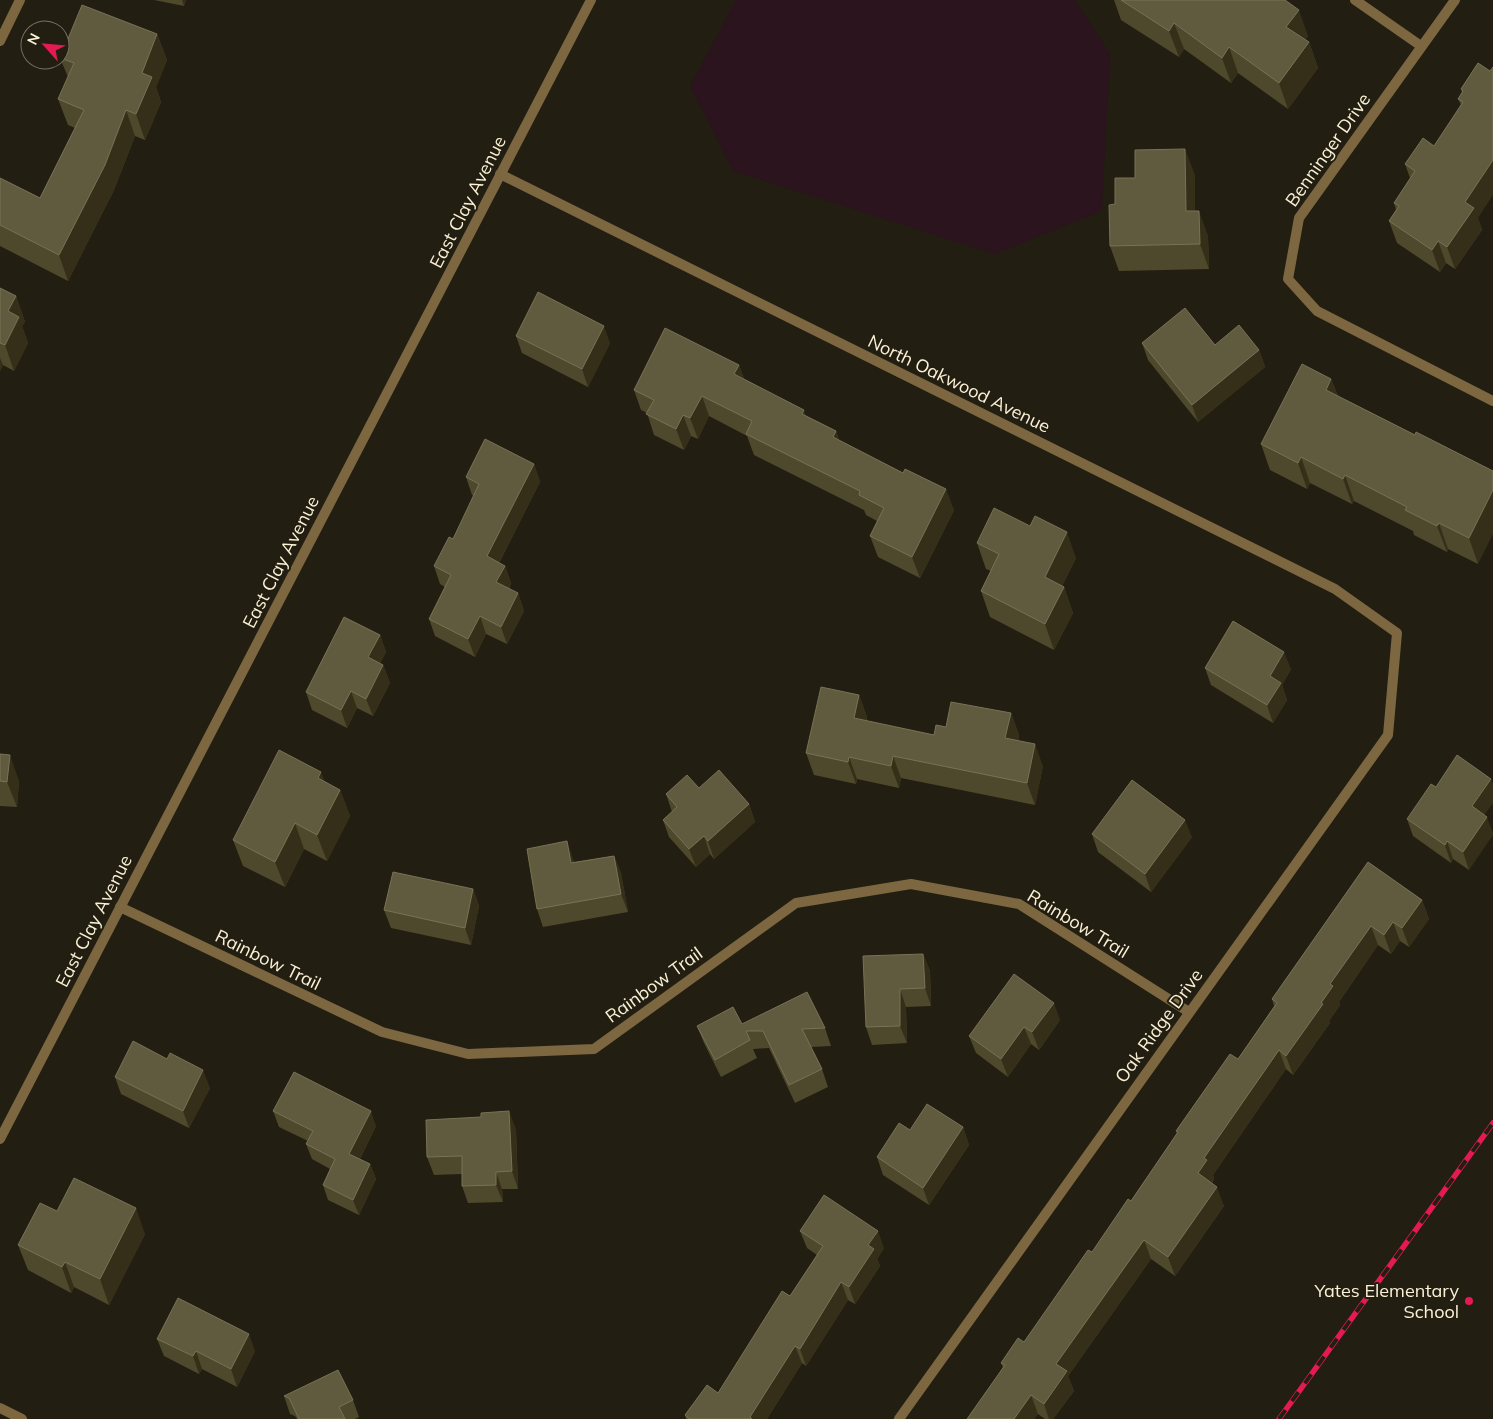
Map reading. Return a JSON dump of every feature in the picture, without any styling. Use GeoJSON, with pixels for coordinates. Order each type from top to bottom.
{"type":"FeatureCollection","features":[{"type":"Feature","properties":{"kind":"street"},"geometry":{"type":"LineString","coordinates":[[0,41],[20,0]]}},
{"type":"Feature","properties":{"kind":"street","name":"East Clay Avenue"},"geometry":{"type":"LineString","coordinates":[[0,1138],[591,0]]}},
{"type":"Feature","properties":{"kind":"street"},"geometry":{"type":"LineString","coordinates":[[1355,0],[1421,46]]}},
{"type":"Feature","properties":{"kind":"street","name":"Benninger Drive"},"geometry":{"type":"LineString","coordinates":[[1455,0],[1299,218],[1288,279],[1318,311],[1493,400]]}},
{"type":"Feature","properties":{"kind":"street","name":"North Oakwood Avenue"},"geometry":{"type":"LineString","coordinates":[[500,174],[1335,590],[1397,633]]}},
{"type":"Feature","properties":{"kind":"street","name":"Oak Ridge Drive"},"geometry":{"type":"LineString","coordinates":[[898,1419],[1388,734],[1397,633]]}},
{"type":"Feature","properties":{"kind":"street","name":"Rainbow Trail"},"geometry":{"type":"LineString","coordinates":[[120,906],[382,1032],[468,1054],[594,1049],[796,903],[911,884],[1020,904],[1189,1012]]}},
{"type":"Feature","properties":{"kind":"street"},"geometry":{"type":"LineString","coordinates":[[0,1408],[22,1419]]}},
{"type":"Feature","properties":{"kind":"shaded area"},"geometry":{"type":"Polygon","coordinates":[[[736,0],[1075,0],[1110,54],[1102,211],[995,254],[733,171],[690,86],[736,0]]]}},
{"type":"Feature","properties":{"kind":"building"},"geometry":{"type":"Polygon","coordinates":[[[1121,0],[1285,0],[1299,10],[1286,27],[1309,42],[1279,83],[1229,47],[1222,58],[1174,23],[1169,31],[1121,0]]]}},
{"type":"Feature","properties":{"kind":"building"},"geometry":{"type":"Polygon","coordinates":[[[82,5],[157,34],[142,73],[152,77],[136,114],[126,110],[105,165],[59,255],[0,225],[0,178],[40,198],[84,110],[58,99],[74,63],[70,62],[70,34],[82,5]]]}},
{"type":"Feature","properties":{"kind":"building"},"geometry":{"type":"Polygon","coordinates":[[[1478,63],[1490,71],[1493,67],[1493,160],[1465,202],[1474,208],[1447,247],[1438,241],[1432,250],[1389,221],[1399,206],[1394,203],[1415,171],[1405,164],[1423,138],[1434,146],[1463,102],[1458,99],[1463,91],[1461,89],[1478,63]]]}},
{"type":"Feature","properties":{"kind":"building"},"geometry":{"type":"Polygon","coordinates":[[[1185,149],[1186,211],[1199,211],[1200,244],[1110,246],[1109,205],[1115,204],[1115,178],[1135,178],[1135,150],[1185,149]]]}},
{"type":"Feature","properties":{"kind":"building"},"geometry":{"type":"Polygon","coordinates":[[[0,288],[16,296],[8,311],[19,317],[5,345],[0,343],[0,288]]]}},
{"type":"Feature","properties":{"kind":"building"},"geometry":{"type":"Polygon","coordinates":[[[538,292],[604,326],[582,369],[516,336],[538,292]]]}},
{"type":"Feature","properties":{"kind":"building"},"geometry":{"type":"Polygon","coordinates":[[[1185,308],[1215,345],[1239,325],[1259,350],[1192,405],[1142,343],[1185,308]]]}},
{"type":"Feature","properties":{"kind":"building"},"geometry":{"type":"Polygon","coordinates":[[[665,328],[739,365],[734,374],[804,410],[802,414],[836,431],[833,437],[903,473],[905,469],[946,489],[912,557],[870,536],[884,508],[859,495],[860,491],[746,434],[752,421],[702,396],[690,418],[683,415],[676,429],[646,414],[654,400],[634,390],[665,328]]]}},
{"type":"Feature","properties":{"kind":"building"},"geometry":{"type":"Polygon","coordinates":[[[1302,364],[1331,379],[1326,390],[1415,435],[1416,432],[1493,471],[1493,490],[1469,538],[1439,523],[1437,526],[1405,510],[1407,507],[1345,475],[1343,479],[1301,457],[1298,463],[1261,444],[1302,364]]]}},
{"type":"Feature","properties":{"kind":"building"},"geometry":{"type":"Polygon","coordinates":[[[485,439],[534,464],[487,556],[505,566],[496,582],[518,593],[501,627],[480,616],[468,639],[429,619],[451,575],[434,566],[449,537],[453,539],[479,484],[466,477],[485,439]]]}},
{"type":"Feature","properties":{"kind":"building"},"geometry":{"type":"Polygon","coordinates":[[[994,508],[1030,526],[1035,516],[1067,532],[1045,577],[1064,587],[1045,624],[981,591],[999,554],[977,543],[994,508]]]}},
{"type":"Feature","properties":{"kind":"building"},"geometry":{"type":"Polygon","coordinates":[[[344,617],[380,635],[368,657],[383,665],[366,699],[351,691],[341,710],[306,692],[344,617]]]}},
{"type":"Feature","properties":{"kind":"building"},"geometry":{"type":"Polygon","coordinates":[[[1233,621],[1284,652],[1270,676],[1281,683],[1267,705],[1205,668],[1233,621]]]}},
{"type":"Feature","properties":{"kind":"building"},"geometry":{"type":"Polygon","coordinates":[[[821,687],[859,695],[854,718],[934,735],[936,725],[946,727],[951,702],[1011,713],[1005,738],[1035,744],[1027,783],[893,756],[891,766],[849,757],[848,762],[806,753],[821,687]]]}},
{"type":"Feature","properties":{"kind":"building"},"geometry":{"type":"Polygon","coordinates":[[[279,750],[321,772],[318,778],[340,790],[317,835],[295,823],[275,862],[233,840],[279,750]]]}},
{"type":"Feature","properties":{"kind":"building"},"geometry":{"type":"Polygon","coordinates":[[[0,754],[10,755],[7,782],[0,781],[0,754]]]}},
{"type":"Feature","properties":{"kind":"building"},"geometry":{"type":"Polygon","coordinates":[[[1457,755],[1491,779],[1472,806],[1487,817],[1463,852],[1447,841],[1445,845],[1407,819],[1431,784],[1436,787],[1457,755]]]}},
{"type":"Feature","properties":{"kind":"building"},"geometry":{"type":"Polygon","coordinates":[[[719,770],[749,804],[708,841],[704,836],[689,849],[663,820],[677,807],[666,794],[687,775],[699,788],[719,770]]]}},
{"type":"Feature","properties":{"kind":"building"},"geometry":{"type":"Polygon","coordinates":[[[1132,780],[1185,820],[1145,874],[1092,834],[1132,780]]]}},
{"type":"Feature","properties":{"kind":"building"},"geometry":{"type":"Polygon","coordinates":[[[567,841],[571,863],[614,856],[621,894],[537,909],[527,849],[567,841]]]}},
{"type":"Feature","properties":{"kind":"building"},"geometry":{"type":"Polygon","coordinates":[[[1368,862],[1422,900],[1402,928],[1393,922],[1384,935],[1371,926],[1330,984],[1333,986],[1321,1003],[1323,1004],[1286,1056],[1279,1050],[1204,1158],[1207,1160],[1198,1173],[1217,1187],[1168,1257],[1144,1240],[1056,1364],[1067,1371],[1044,1404],[1031,1395],[1014,1419],[967,1419],[1005,1365],[1001,1363],[1018,1338],[1024,1342],[1088,1250],[1092,1252],[1128,1199],[1131,1201],[1178,1132],[1176,1131],[1230,1054],[1238,1059],[1277,1003],[1272,999],[1368,862]]]}},
{"type":"Feature","properties":{"kind":"building"},"geometry":{"type":"Polygon","coordinates":[[[393,872],[473,889],[465,928],[384,910],[393,872]]]}},
{"type":"Feature","properties":{"kind":"building"},"geometry":{"type":"Polygon","coordinates":[[[923,954],[925,988],[900,989],[900,1026],[866,1027],[863,956],[923,954]]]}},
{"type":"Feature","properties":{"kind":"building"},"geometry":{"type":"Polygon","coordinates":[[[1014,974],[1054,1003],[1032,1032],[1024,1027],[1001,1059],[969,1036],[1014,974]]]}},
{"type":"Feature","properties":{"kind":"building"},"geometry":{"type":"Polygon","coordinates":[[[807,992],[825,1028],[802,1029],[822,1069],[789,1085],[763,1031],[746,1031],[750,1040],[715,1060],[697,1026],[733,1007],[742,1024],[807,992]]]}},
{"type":"Feature","properties":{"kind":"building"},"geometry":{"type":"Polygon","coordinates":[[[133,1041],[167,1059],[170,1053],[203,1070],[183,1111],[115,1077],[133,1041]]]}},
{"type":"Feature","properties":{"kind":"building"},"geometry":{"type":"Polygon","coordinates":[[[294,1072],[371,1111],[349,1154],[370,1164],[353,1200],[323,1185],[335,1159],[306,1144],[313,1131],[273,1111],[294,1072]]]}},
{"type":"Feature","properties":{"kind":"building"},"geometry":{"type":"Polygon","coordinates":[[[927,1104],[963,1127],[923,1188],[877,1157],[899,1123],[910,1130],[927,1104]]]}},
{"type":"Feature","properties":{"kind":"building"},"geometry":{"type":"Polygon","coordinates":[[[509,1111],[512,1171],[496,1172],[496,1185],[462,1186],[462,1156],[427,1157],[426,1120],[481,1117],[481,1113],[509,1111]]]}},
{"type":"Feature","properties":{"kind":"building"},"geometry":{"type":"Polygon","coordinates":[[[74,1178],[136,1208],[100,1279],[65,1262],[62,1267],[18,1245],[40,1203],[57,1211],[74,1178]]]}},
{"type":"Feature","properties":{"kind":"building"},"geometry":{"type":"Polygon","coordinates":[[[824,1195],[878,1231],[868,1245],[874,1249],[849,1287],[841,1282],[800,1349],[795,1346],[750,1417],[752,1419],[689,1419],[685,1415],[707,1385],[718,1393],[782,1291],[790,1296],[823,1246],[800,1231],[824,1195]]]}},
{"type":"Feature","properties":{"kind":"building"},"geometry":{"type":"Polygon","coordinates":[[[178,1298],[249,1334],[231,1369],[196,1351],[193,1356],[157,1339],[178,1298]]]}},
{"type":"Feature","properties":{"kind":"building"},"geometry":{"type":"Polygon","coordinates":[[[338,1370],[353,1400],[339,1407],[345,1419],[299,1419],[289,1398],[284,1396],[338,1370]]]}},
{"type":"Feature","properties":{"kind":"railway"},"geometry":{"type":"LineString","coordinates":[[1279,1419],[1493,1123]]}},
{"type":"Feature","properties":{"kind":"place","name":"Yates Elementary School"},"geometry":{"type":"Point","coordinates":[1469,1301]}}]}
